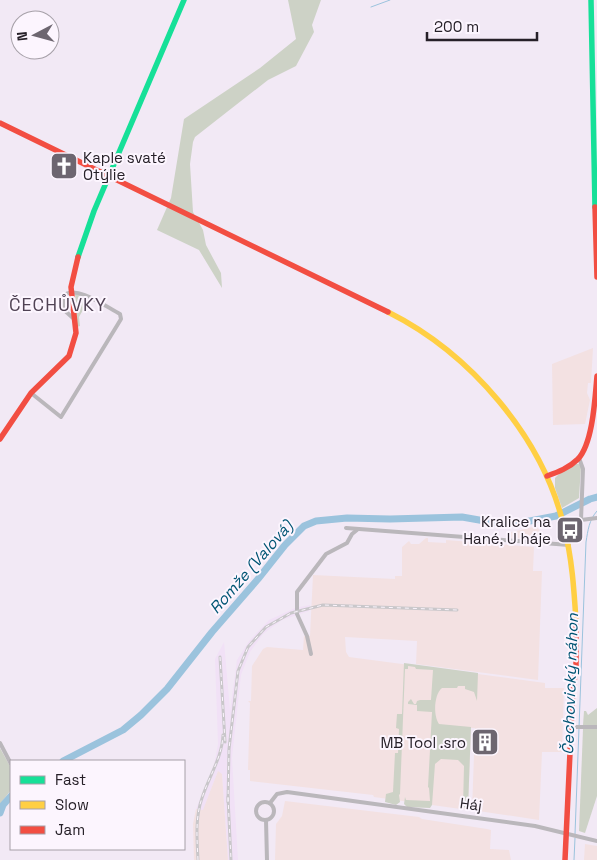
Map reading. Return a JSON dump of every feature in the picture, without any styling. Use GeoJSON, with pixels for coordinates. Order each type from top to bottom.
{"type":"FeatureCollection","features":[{"type":"Feature","properties":{"kind":"main road"},"geometry":{"type":"LineString","coordinates":[[0,439],[31,393],[69,356],[75,337],[76,320],[72,280],[85,233],[184,0]]}},
{"type":"Feature","properties":{"kind":"main road"},"geometry":{"type":"LineString","coordinates":[[591,0],[597,277]]}},
{"type":"Feature","properties":{"kind":"main road"},"geometry":{"type":"LineString","coordinates":[[0,123],[391,314],[435,341],[466,366],[497,397],[526,436],[547,476],[563,520],[575,582],[576,626],[573,691],[577,727],[569,834],[565,860]]}},
{"type":"Feature","properties":{"kind":"main road"},"geometry":{"type":"LineString","coordinates":[[547,476],[579,458],[586,444],[597,376]]}},
{"type":"Feature","properties":{"kind":"street"},"geometry":{"type":"LineString","coordinates":[[31,393],[61,418],[120,319],[120,314],[81,293],[72,292],[63,296],[63,309],[76,320]]}},
{"type":"Feature","properties":{"kind":"street"},"geometry":{"type":"LineString","coordinates":[[579,458],[583,467],[581,520],[597,518]]}},
{"type":"Feature","properties":{"kind":"street"},"geometry":{"type":"LineString","coordinates":[[346,528],[569,545]]}},
{"type":"Feature","properties":{"kind":"street"},"geometry":{"type":"LineString","coordinates":[[311,654],[307,636],[297,615],[297,592],[326,554],[347,543],[352,534],[359,529]]}},
{"type":"Feature","properties":{"kind":"street"},"geometry":{"type":"LineString","coordinates":[[577,727],[597,727]]}},
{"type":"Feature","properties":{"kind":"street"},"geometry":{"type":"LineString","coordinates":[[0,743],[10,762]]}},
{"type":"Feature","properties":{"kind":"street","name":"Háj"},"geometry":{"type":"LineString","coordinates":[[270,803],[277,794],[287,792],[535,826],[597,841]]}},
{"type":"Feature","properties":{"kind":"street"},"geometry":{"type":"LineString","coordinates":[[261,802],[270,803],[274,808],[271,818],[266,820],[258,817],[256,810],[261,802]]}},
{"type":"Feature","properties":{"kind":"street"},"geometry":{"type":"LineString","coordinates":[[266,820],[267,860]]}},
{"type":"Feature","properties":{"kind":"shaded area"},"geometry":{"type":"Polygon","coordinates":[[[288,0],[321,0],[312,25],[314,32],[296,66],[268,80],[195,137],[193,142],[190,164],[193,212],[203,230],[206,245],[221,273],[222,288],[199,250],[157,230],[171,198],[184,119],[260,68],[296,39],[288,0]]]}},
{"type":"Feature","properties":{"kind":"shaded area"},"geometry":{"type":"Polygon","coordinates":[[[75,293],[91,300],[88,301],[79,317],[80,326],[77,327],[75,293]]]}},
{"type":"Feature","properties":{"kind":"shaded area"},"geometry":{"type":"Polygon","coordinates":[[[593,348],[591,383],[588,383],[587,393],[590,400],[585,424],[553,425],[552,364],[593,348]]]}},
{"type":"Feature","properties":{"kind":"shaded area"},"geometry":{"type":"Polygon","coordinates":[[[579,464],[581,467],[579,498],[562,508],[555,488],[555,478],[561,472],[579,464]]]}},
{"type":"Feature","properties":{"kind":"shaded area"},"geometry":{"type":"Polygon","coordinates":[[[537,526],[541,533],[538,539],[507,538],[508,533],[537,526]]]}},
{"type":"Feature","properties":{"kind":"shaded area"},"geometry":{"type":"Polygon","coordinates":[[[428,538],[428,542],[446,543],[446,540],[534,547],[533,571],[542,571],[538,680],[416,664],[417,641],[345,637],[346,652],[349,657],[545,683],[545,688],[564,688],[562,752],[542,752],[539,820],[472,810],[475,728],[471,728],[468,810],[374,797],[373,795],[250,781],[250,770],[248,770],[250,703],[248,701],[251,701],[252,666],[263,649],[267,647],[303,650],[304,636],[310,636],[313,575],[395,579],[395,576],[402,576],[402,547],[409,541],[411,544],[419,544],[428,538]]]}},
{"type":"Feature","properties":{"kind":"shaded area"},"geometry":{"type":"Polygon","coordinates":[[[310,605],[309,611],[282,620],[263,634],[250,652],[241,675],[232,758],[238,860],[228,860],[222,774],[218,771],[203,811],[196,809],[214,765],[218,744],[215,659],[224,642],[230,711],[237,660],[249,641],[269,620],[295,608],[310,605]]]}},
{"type":"Feature","properties":{"kind":"shaded area"},"geometry":{"type":"Polygon","coordinates":[[[404,663],[478,673],[477,701],[474,692],[465,689],[465,686],[458,686],[457,688],[442,688],[437,695],[435,705],[439,724],[471,727],[468,808],[463,807],[464,766],[458,760],[441,759],[435,764],[432,805],[430,808],[407,807],[404,804],[405,797],[406,800],[430,801],[428,787],[432,712],[417,711],[417,705],[408,704],[408,702],[411,699],[414,704],[420,700],[431,700],[433,670],[416,669],[415,667],[408,666],[408,669],[405,669],[400,802],[396,805],[385,802],[386,794],[393,792],[395,753],[398,753],[399,729],[396,728],[397,714],[402,714],[404,663]]]}},
{"type":"Feature","properties":{"kind":"shaded area"},"geometry":{"type":"Polygon","coordinates":[[[597,708],[597,725],[583,725],[584,711],[588,715],[597,708]]]}},
{"type":"Feature","properties":{"kind":"shaded area"},"geometry":{"type":"Polygon","coordinates":[[[583,729],[597,729],[597,796],[585,833],[579,831],[583,729]]]}},
{"type":"Feature","properties":{"kind":"shaded area"},"geometry":{"type":"Polygon","coordinates":[[[0,748],[10,766],[10,791],[0,804],[0,748]]]}},
{"type":"Feature","properties":{"kind":"shaded area"},"geometry":{"type":"Polygon","coordinates":[[[218,771],[222,774],[228,860],[194,860],[193,824],[196,809],[203,810],[218,771]]]}},
{"type":"Feature","properties":{"kind":"shaded area"},"geometry":{"type":"Polygon","coordinates":[[[285,801],[419,817],[491,830],[490,849],[509,850],[511,860],[275,860],[276,824],[282,816],[285,801]]]}},
{"type":"Feature","properties":{"kind":"shaded area"},"geometry":{"type":"Polygon","coordinates":[[[585,844],[597,846],[597,860],[584,860],[585,844]]]}},
{"type":"Feature","properties":{"kind":"waterway"},"geometry":{"type":"LineString","coordinates":[[371,7],[390,0]]}},
{"type":"Feature","properties":{"kind":"waterway","name":"Romže (Valová)"},"geometry":{"type":"LineString","coordinates":[[65,760],[123,730],[141,715],[167,689],[285,545],[304,526],[316,521],[347,518],[462,517],[502,524],[514,524],[556,516],[597,497]]}},
{"type":"Feature","properties":{"kind":"waterway","name":"Čechovický náhon"},"geometry":{"type":"LineString","coordinates":[[575,834],[586,542],[588,529],[597,511]]}},
{"type":"Feature","properties":{"kind":"waterway","name":"Romže (Valová)"},"geometry":{"type":"LineString","coordinates":[[0,813],[3,805],[10,797]]}},
{"type":"Feature","properties":{"kind":"waterway","name":"Čechovický náhon"},"geometry":{"type":"LineString","coordinates":[[574,860],[575,838]]}},
{"type":"Feature","properties":{"kind":"railway"},"geometry":{"type":"LineString","coordinates":[[228,802],[229,749],[238,671],[248,647],[266,627],[291,613],[323,605],[457,610]]}},
{"type":"Feature","properties":{"kind":"railway"},"geometry":{"type":"LineString","coordinates":[[220,657],[225,742]]}},
{"type":"Feature","properties":{"kind":"railway"},"geometry":{"type":"LineString","coordinates":[[198,860],[198,813],[218,759],[223,735]]}},
{"type":"Feature","properties":{"kind":"railway"},"geometry":{"type":"LineString","coordinates":[[228,797],[231,860]]}},
{"type":"Feature","properties":{"kind":"traffic: fast"},"geometry":{"type":"LineString","coordinates":[[78,257],[94,211],[184,0]]}},
{"type":"Feature","properties":{"kind":"traffic: fast"},"geometry":{"type":"LineString","coordinates":[[591,0],[595,207]]}},
{"type":"Feature","properties":{"kind":"traffic: slow"},"geometry":{"type":"LineString","coordinates":[[388,312],[418,329],[447,350],[474,374],[499,401],[521,430],[539,461],[554,494],[564,527],[571,562],[576,621]]}},
{"type":"Feature","properties":{"kind":"traffic: jam"},"geometry":{"type":"LineString","coordinates":[[0,123],[388,312]]}},
{"type":"Feature","properties":{"kind":"traffic: jam"},"geometry":{"type":"LineString","coordinates":[[595,207],[597,277]]}},
{"type":"Feature","properties":{"kind":"traffic: jam"},"geometry":{"type":"LineString","coordinates":[[0,439],[31,393],[69,356],[76,333],[71,287],[78,257]]}},
{"type":"Feature","properties":{"kind":"traffic: jam"},"geometry":{"type":"LineString","coordinates":[[547,476],[571,465],[583,452],[590,432],[597,376]]}},
{"type":"Feature","properties":{"kind":"traffic: jam"},"geometry":{"type":"LineString","coordinates":[[573,691],[576,666],[576,621]]}},
{"type":"Feature","properties":{"kind":"traffic: jam"},"geometry":{"type":"LineString","coordinates":[[565,860],[573,688]]}},
{"type":"Feature","properties":{"kind":"place","name":"Kaple svaté Otýlie"},"geometry":{"type":"Point","coordinates":[64,166]}},
{"type":"Feature","properties":{"kind":"place","name":"Kralice na Hané, U háje"},"geometry":{"type":"Point","coordinates":[570,530]}},
{"type":"Feature","properties":{"kind":"place","name":"MB Tool .sro"},"geometry":{"type":"Point","coordinates":[485,742]}},
{"type":"Feature","properties":{"kind":"district","name":"ČECHŮVKY"},"geometry":{"type":"Point","coordinates":[58,304]}}]}
